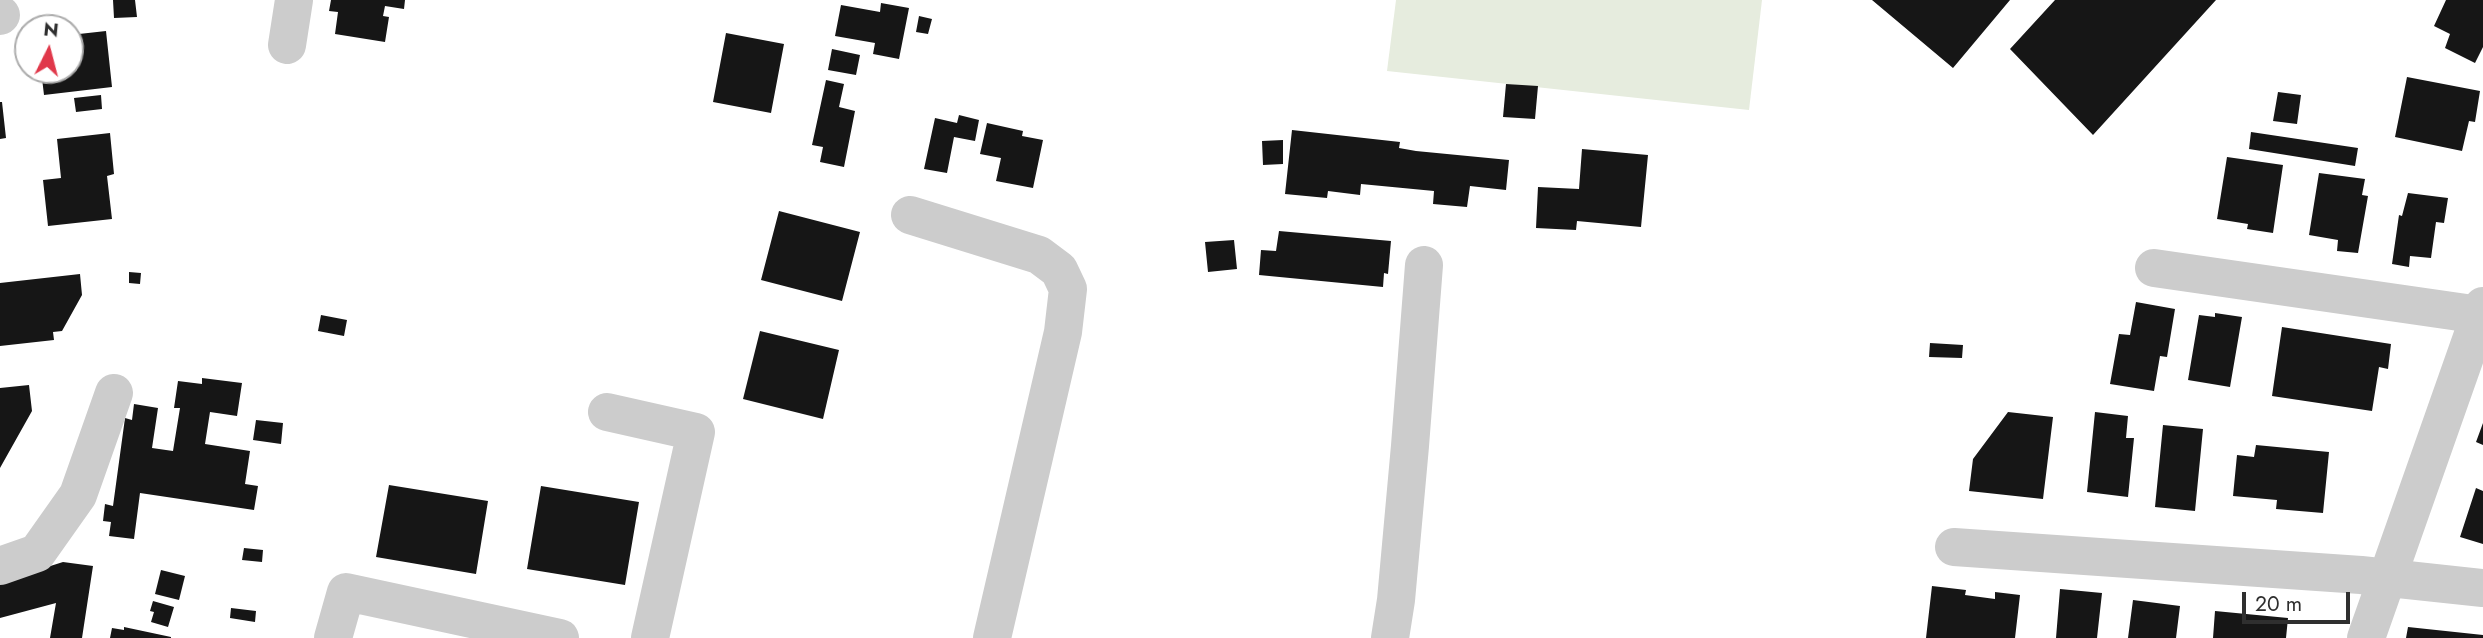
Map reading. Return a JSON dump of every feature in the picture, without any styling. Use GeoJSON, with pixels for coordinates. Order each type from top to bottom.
{"type":"FeatureCollection","features":[{"type":"Feature","properties":{"kind":"street"},"geometry":{"type":"LineString","coordinates":[[288,45],[294,0]]}},
{"type":"Feature","properties":{"kind":"street"},"geometry":{"type":"LineString","coordinates":[[910,215],[1039,255],[1059,270],[1068,289],[1068,307],[1052,382],[992,638]]}},
{"type":"Feature","properties":{"kind":"street"},"geometry":{"type":"LineString","coordinates":[[1390,638],[1397,588],[1424,265]]}},
{"type":"Feature","properties":{"kind":"street"},"geometry":{"type":"LineString","coordinates":[[2154,268],[2481,310],[2366,638]]}},
{"type":"Feature","properties":{"kind":"street"},"geometry":{"type":"LineString","coordinates":[[0,566],[37,552],[78,495],[114,393]]}},
{"type":"Feature","properties":{"kind":"street"},"geometry":{"type":"LineString","coordinates":[[607,412],[696,432],[650,638]]}},
{"type":"Feature","properties":{"kind":"street"},"geometry":{"type":"LineString","coordinates":[[1954,547],[2387,578],[2483,588]]}},
{"type":"Feature","properties":{"kind":"street"},"geometry":{"type":"LineString","coordinates":[[334,638],[346,592],[560,638]]}},
{"type":"Feature","properties":{"kind":"shaded area"},"geometry":{"type":"Polygon","coordinates":[[[1396,0],[1762,0],[1749,110],[1387,71],[1396,0]]]}},
{"type":"Feature","properties":{"kind":"building"},"geometry":{"type":"Polygon","coordinates":[[[113,0],[135,0],[137,17],[114,18],[113,0]]]}},
{"type":"Feature","properties":{"kind":"building"},"geometry":{"type":"Polygon","coordinates":[[[331,0],[405,0],[404,9],[385,6],[383,16],[389,17],[385,42],[335,34],[338,12],[329,11],[331,0]]]}},
{"type":"Feature","properties":{"kind":"building"},"geometry":{"type":"Polygon","coordinates":[[[1872,0],[2010,0],[1953,68],[1872,0]]]}},
{"type":"Feature","properties":{"kind":"building"},"geometry":{"type":"Polygon","coordinates":[[[2055,0],[2216,0],[2093,135],[2010,49],[2055,0]]]}},
{"type":"Feature","properties":{"kind":"building"},"geometry":{"type":"Polygon","coordinates":[[[2446,0],[2483,0],[2483,47],[2475,63],[2445,48],[2450,34],[2434,26],[2446,0]]]}},
{"type":"Feature","properties":{"kind":"building"},"geometry":{"type":"Polygon","coordinates":[[[881,3],[909,8],[899,59],[873,54],[875,43],[835,36],[841,5],[880,12],[881,3]]]}},
{"type":"Feature","properties":{"kind":"building"},"geometry":{"type":"Polygon","coordinates":[[[919,16],[932,19],[928,34],[916,32],[919,16]]]}},
{"type":"Feature","properties":{"kind":"building"},"geometry":{"type":"Polygon","coordinates":[[[106,31],[112,87],[44,95],[43,84],[84,84],[84,33],[106,31]]]}},
{"type":"Feature","properties":{"kind":"building"},"geometry":{"type":"Polygon","coordinates":[[[726,33],[784,44],[771,113],[713,102],[726,33]]]}},
{"type":"Feature","properties":{"kind":"building"},"geometry":{"type":"Polygon","coordinates":[[[832,49],[860,55],[856,75],[828,70],[832,49]]]}},
{"type":"Feature","properties":{"kind":"building"},"geometry":{"type":"Polygon","coordinates":[[[2407,77],[2480,91],[2475,122],[2469,121],[2462,151],[2395,137],[2407,77]]]}},
{"type":"Feature","properties":{"kind":"building"},"geometry":{"type":"Polygon","coordinates":[[[826,80],[844,84],[839,107],[855,111],[844,167],[820,162],[823,147],[812,145],[826,80]]]}},
{"type":"Feature","properties":{"kind":"building"},"geometry":{"type":"Polygon","coordinates":[[[1506,84],[1538,86],[1535,119],[1503,117],[1506,84]]]}},
{"type":"Feature","properties":{"kind":"building"},"geometry":{"type":"Polygon","coordinates":[[[2278,92],[2301,95],[2297,124],[2273,121],[2278,92]]]}},
{"type":"Feature","properties":{"kind":"building"},"geometry":{"type":"Polygon","coordinates":[[[101,95],[102,109],[76,112],[74,98],[101,95]]]}},
{"type":"Feature","properties":{"kind":"building"},"geometry":{"type":"Polygon","coordinates":[[[0,102],[6,138],[0,139],[0,102]]]}},
{"type":"Feature","properties":{"kind":"building"},"geometry":{"type":"Polygon","coordinates":[[[959,115],[979,120],[975,141],[954,137],[947,173],[924,169],[935,118],[957,123],[959,115]]]}},
{"type":"Feature","properties":{"kind":"building"},"geometry":{"type":"Polygon","coordinates":[[[987,123],[1023,131],[1022,136],[1043,140],[1033,188],[996,181],[1001,158],[980,154],[987,123]]]}},
{"type":"Feature","properties":{"kind":"building"},"geometry":{"type":"Polygon","coordinates":[[[1292,130],[1400,142],[1399,148],[1416,151],[1509,160],[1506,190],[1470,186],[1467,207],[1433,204],[1434,191],[1361,184],[1360,195],[1328,191],[1327,198],[1285,194],[1292,130]]]}},
{"type":"Feature","properties":{"kind":"building"},"geometry":{"type":"Polygon","coordinates":[[[2251,132],[2358,148],[2355,166],[2249,149],[2251,132]]]}},
{"type":"Feature","properties":{"kind":"building"},"geometry":{"type":"Polygon","coordinates":[[[110,133],[114,174],[107,176],[112,219],[48,226],[43,180],[61,178],[57,139],[110,133]]]}},
{"type":"Feature","properties":{"kind":"building"},"geometry":{"type":"Polygon","coordinates":[[[1283,140],[1283,164],[1263,165],[1262,141],[1283,140]]]}},
{"type":"Feature","properties":{"kind":"building"},"geometry":{"type":"Polygon","coordinates":[[[1582,149],[1648,155],[1641,227],[1577,221],[1576,230],[1536,228],[1538,187],[1579,189],[1582,149]]]}},
{"type":"Feature","properties":{"kind":"building"},"geometry":{"type":"Polygon","coordinates":[[[2227,157],[2283,165],[2273,233],[2247,229],[2248,224],[2217,219],[2227,157]]]}},
{"type":"Feature","properties":{"kind":"building"},"geometry":{"type":"Polygon","coordinates":[[[2319,173],[2365,179],[2362,195],[2368,196],[2358,253],[2337,251],[2338,240],[2309,235],[2319,173]]]}},
{"type":"Feature","properties":{"kind":"building"},"geometry":{"type":"Polygon","coordinates":[[[2408,193],[2448,198],[2444,223],[2436,222],[2431,258],[2410,256],[2409,267],[2392,264],[2399,215],[2402,216],[2408,193]]]}},
{"type":"Feature","properties":{"kind":"building"},"geometry":{"type":"Polygon","coordinates":[[[779,211],[860,232],[842,301],[761,280],[779,211]]]}},
{"type":"Feature","properties":{"kind":"building"},"geometry":{"type":"Polygon","coordinates":[[[1279,231],[1391,241],[1388,274],[1384,273],[1383,287],[1259,275],[1261,250],[1276,251],[1279,231]]]}},
{"type":"Feature","properties":{"kind":"building"},"geometry":{"type":"Polygon","coordinates":[[[1234,240],[1237,269],[1208,272],[1205,242],[1234,240]]]}},
{"type":"Feature","properties":{"kind":"building"},"geometry":{"type":"Polygon","coordinates":[[[129,272],[141,273],[140,284],[129,283],[129,272]]]}},
{"type":"Feature","properties":{"kind":"building"},"geometry":{"type":"Polygon","coordinates":[[[80,274],[82,295],[62,331],[53,332],[54,340],[0,346],[0,283],[80,274]]]}},
{"type":"Feature","properties":{"kind":"building"},"geometry":{"type":"Polygon","coordinates":[[[2136,302],[2175,309],[2167,357],[2160,356],[2154,391],[2110,384],[2119,334],[2130,335],[2136,302]]]}},
{"type":"Feature","properties":{"kind":"building"},"geometry":{"type":"Polygon","coordinates":[[[2215,313],[2242,317],[2230,387],[2188,380],[2199,315],[2215,317],[2215,313]]]}},
{"type":"Feature","properties":{"kind":"building"},"geometry":{"type":"Polygon","coordinates":[[[321,315],[347,320],[344,336],[318,331],[321,315]]]}},
{"type":"Feature","properties":{"kind":"building"},"geometry":{"type":"Polygon","coordinates":[[[2282,327],[2391,344],[2388,369],[2379,367],[2372,411],[2272,396],[2282,327]]]}},
{"type":"Feature","properties":{"kind":"building"},"geometry":{"type":"Polygon","coordinates":[[[760,331],[839,350],[823,419],[743,399],[760,331]]]}},
{"type":"Feature","properties":{"kind":"building"},"geometry":{"type":"Polygon","coordinates":[[[1930,343],[1963,345],[1962,358],[1929,357],[1930,343]]]}},
{"type":"Feature","properties":{"kind":"building"},"geometry":{"type":"Polygon","coordinates":[[[202,378],[242,383],[237,416],[210,412],[205,444],[250,451],[245,484],[258,486],[254,510],[140,493],[134,539],[109,536],[111,522],[103,521],[105,504],[113,506],[125,418],[132,420],[134,404],[158,408],[152,448],[173,451],[180,408],[174,408],[178,381],[202,384],[202,378]]]}},
{"type":"Feature","properties":{"kind":"building"},"geometry":{"type":"Polygon","coordinates":[[[29,385],[32,411],[0,468],[0,388],[29,385]]]}},
{"type":"Feature","properties":{"kind":"building"},"geometry":{"type":"Polygon","coordinates":[[[2008,412],[2053,417],[2043,499],[1969,491],[1973,459],[2008,412]]]}},
{"type":"Feature","properties":{"kind":"building"},"geometry":{"type":"Polygon","coordinates":[[[2095,412],[2128,416],[2126,438],[2134,438],[2128,497],[2087,492],[2095,412]]]}},
{"type":"Feature","properties":{"kind":"building"},"geometry":{"type":"Polygon","coordinates":[[[256,420],[283,423],[281,444],[253,440],[256,420]]]}},
{"type":"Feature","properties":{"kind":"building"},"geometry":{"type":"Polygon","coordinates":[[[2483,423],[2483,445],[2476,442],[2483,423]]]}},
{"type":"Feature","properties":{"kind":"building"},"geometry":{"type":"Polygon","coordinates":[[[2163,425],[2203,429],[2195,511],[2155,507],[2163,425]]]}},
{"type":"Feature","properties":{"kind":"building"},"geometry":{"type":"Polygon","coordinates":[[[2256,445],[2329,452],[2323,513],[2276,509],[2277,500],[2233,496],[2237,455],[2254,457],[2256,445]]]}},
{"type":"Feature","properties":{"kind":"building"},"geometry":{"type":"Polygon","coordinates":[[[389,485],[488,501],[476,574],[376,557],[389,485]]]}},
{"type":"Feature","properties":{"kind":"building"},"geometry":{"type":"Polygon","coordinates":[[[541,486],[639,502],[625,585],[527,569],[541,486]]]}},
{"type":"Feature","properties":{"kind":"building"},"geometry":{"type":"Polygon","coordinates":[[[2476,488],[2483,491],[2483,544],[2460,537],[2476,488]]]}},
{"type":"Feature","properties":{"kind":"building"},"geometry":{"type":"Polygon","coordinates":[[[244,548],[263,550],[262,562],[242,560],[244,548]]]}},
{"type":"Feature","properties":{"kind":"building"},"geometry":{"type":"Polygon","coordinates":[[[63,562],[93,566],[82,638],[50,638],[56,603],[0,618],[0,582],[63,562]]]}},
{"type":"Feature","properties":{"kind":"building"},"geometry":{"type":"Polygon","coordinates":[[[161,570],[185,576],[179,600],[155,594],[161,570]]]}},
{"type":"Feature","properties":{"kind":"building"},"geometry":{"type":"Polygon","coordinates":[[[1932,586],[1966,590],[1965,595],[1995,599],[1995,592],[2020,595],[2015,638],[1926,638],[1932,586]]]}},
{"type":"Feature","properties":{"kind":"building"},"geometry":{"type":"Polygon","coordinates":[[[2060,589],[2102,593],[2097,638],[2056,638],[2060,589]]]}},
{"type":"Feature","properties":{"kind":"building"},"geometry":{"type":"Polygon","coordinates":[[[2133,600],[2180,606],[2176,638],[2128,638],[2133,600]]]}},
{"type":"Feature","properties":{"kind":"building"},"geometry":{"type":"Polygon","coordinates":[[[153,601],[174,607],[168,627],[151,622],[153,601]]]}},
{"type":"Feature","properties":{"kind":"building"},"geometry":{"type":"Polygon","coordinates":[[[231,608],[256,611],[255,622],[230,618],[231,608]]]}},
{"type":"Feature","properties":{"kind":"building"},"geometry":{"type":"Polygon","coordinates":[[[2215,611],[2288,618],[2286,638],[2213,638],[2215,611]]]}},
{"type":"Feature","properties":{"kind":"building"},"geometry":{"type":"Polygon","coordinates":[[[124,627],[171,638],[110,638],[112,628],[124,630],[124,627]]]}},
{"type":"Feature","properties":{"kind":"building"},"geometry":{"type":"Polygon","coordinates":[[[2408,627],[2483,635],[2483,638],[2406,638],[2408,627]]]}}]}
